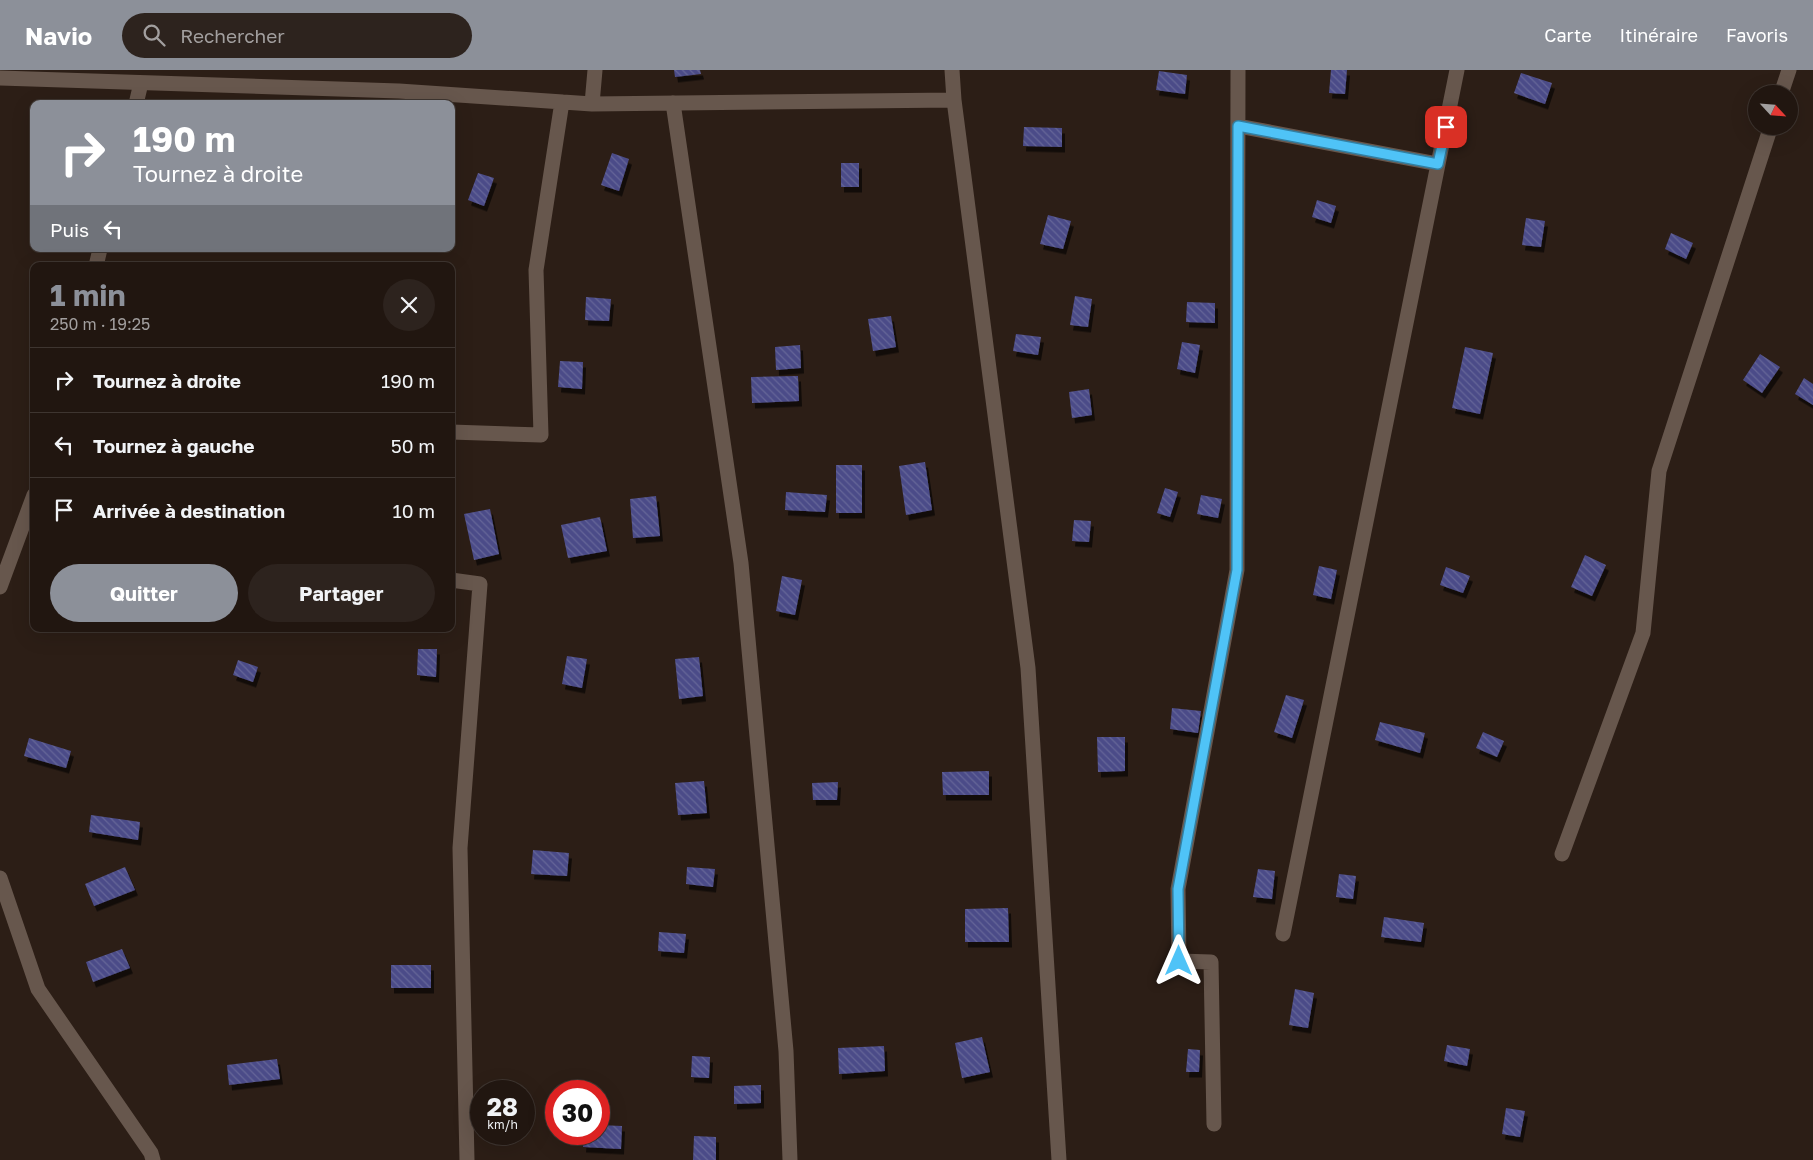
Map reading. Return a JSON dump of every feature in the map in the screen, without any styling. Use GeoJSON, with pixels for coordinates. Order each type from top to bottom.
{"type":"FeatureCollection","features":[{"type":"Feature","properties":{"kind":"street"},"geometry":{"type":"LineString","coordinates":[[592,104],[595,70]]}},
{"type":"Feature","properties":{"kind":"street"},"geometry":{"type":"LineString","coordinates":[[952,70],[954,100],[1028,668],[1059,1160]]}},
{"type":"Feature","properties":{"kind":"street"},"geometry":{"type":"LineString","coordinates":[[1214,1124],[1211,962],[1179,961],[1178,889],[1237,570],[1238,70]]}},
{"type":"Feature","properties":{"kind":"street"},"geometry":{"type":"LineString","coordinates":[[1283,934],[1457,70]]}},
{"type":"Feature","properties":{"kind":"street"},"geometry":{"type":"LineString","coordinates":[[1784,85],[1789,70]]}},
{"type":"Feature","properties":{"kind":"street"},"geometry":{"type":"LineString","coordinates":[[0,78],[107,76],[141,82],[399,91],[592,104],[954,100]]}},
{"type":"Feature","properties":{"kind":"street"},"geometry":{"type":"LineString","coordinates":[[137,100],[141,82]]}},
{"type":"Feature","properties":{"kind":"street"},"geometry":{"type":"LineString","coordinates":[[455,432],[541,436],[536,270],[562,102]]}},
{"type":"Feature","properties":{"kind":"street"},"geometry":{"type":"LineString","coordinates":[[672,103],[741,563],[786,1051],[790,1160]]}},
{"type":"Feature","properties":{"kind":"street"},"geometry":{"type":"LineString","coordinates":[[1238,126],[1438,164]]}},
{"type":"Feature","properties":{"kind":"street"},"geometry":{"type":"LineString","coordinates":[[1562,854],[1643,633],[1659,471],[1768,135]]}},
{"type":"Feature","properties":{"kind":"street"},"geometry":{"type":"LineString","coordinates":[[0,587],[30,506]]}},
{"type":"Feature","properties":{"kind":"street"},"geometry":{"type":"LineString","coordinates":[[455,581],[480,584],[460,848],[467,1160]]}},
{"type":"Feature","properties":{"kind":"street"},"geometry":{"type":"LineString","coordinates":[[0,878],[38,989],[151,1153],[153,1160]]}},
{"type":"Feature","properties":{"kind":"building"},"geometry":{"type":"Polygon","coordinates":[[[674,70],[700,70],[701,74],[675,77],[674,70]]]}},
{"type":"Feature","properties":{"kind":"building"},"geometry":{"type":"Polygon","coordinates":[[[1331,70],[1347,70],[1345,94],[1329,93],[1331,70]]]}},
{"type":"Feature","properties":{"kind":"building"},"geometry":{"type":"Polygon","coordinates":[[[1159,71],[1187,75],[1185,94],[1156,90],[1159,71]]]}},
{"type":"Feature","properties":{"kind":"building"},"geometry":{"type":"Polygon","coordinates":[[[1521,73],[1552,83],[1545,104],[1514,93],[1521,73]]]}},
{"type":"Feature","properties":{"kind":"building"},"geometry":{"type":"Polygon","coordinates":[[[1024,127],[1062,128],[1062,147],[1023,146],[1024,127]]]}},
{"type":"Feature","properties":{"kind":"building"},"geometry":{"type":"Polygon","coordinates":[[[612,153],[629,159],[619,191],[601,185],[612,153]]]}},
{"type":"Feature","properties":{"kind":"building"},"geometry":{"type":"Polygon","coordinates":[[[841,163],[859,163],[859,187],[841,187],[841,163]]]}},
{"type":"Feature","properties":{"kind":"building"},"geometry":{"type":"Polygon","coordinates":[[[478,173],[494,178],[484,206],[468,200],[478,173]]]}},
{"type":"Feature","properties":{"kind":"building"},"geometry":{"type":"Polygon","coordinates":[[[1317,200],[1336,206],[1331,223],[1312,217],[1317,200]]]}},
{"type":"Feature","properties":{"kind":"building"},"geometry":{"type":"Polygon","coordinates":[[[1048,215],[1071,221],[1063,249],[1040,244],[1048,215]]]}},
{"type":"Feature","properties":{"kind":"building"},"geometry":{"type":"Polygon","coordinates":[[[1526,218],[1545,221],[1541,247],[1522,245],[1526,218]]]}},
{"type":"Feature","properties":{"kind":"building"},"geometry":{"type":"Polygon","coordinates":[[[1671,233],[1693,243],[1686,259],[1665,249],[1671,233]]]}},
{"type":"Feature","properties":{"kind":"building"},"geometry":{"type":"Polygon","coordinates":[[[1075,296],[1092,299],[1088,327],[1070,325],[1075,296]]]}},
{"type":"Feature","properties":{"kind":"building"},"geometry":{"type":"Polygon","coordinates":[[[586,297],[611,299],[609,321],[585,320],[586,297]]]}},
{"type":"Feature","properties":{"kind":"building"},"geometry":{"type":"Polygon","coordinates":[[[1187,302],[1215,303],[1215,323],[1186,322],[1187,302]]]}},
{"type":"Feature","properties":{"kind":"building"},"geometry":{"type":"Polygon","coordinates":[[[891,316],[896,347],[873,351],[868,319],[891,316]]]}},
{"type":"Feature","properties":{"kind":"building"},"geometry":{"type":"Polygon","coordinates":[[[1016,334],[1041,337],[1038,355],[1013,351],[1016,334]]]}},
{"type":"Feature","properties":{"kind":"building"},"geometry":{"type":"Polygon","coordinates":[[[1182,342],[1200,345],[1195,373],[1177,369],[1182,342]]]}},
{"type":"Feature","properties":{"kind":"building"},"geometry":{"type":"Polygon","coordinates":[[[800,345],[801,368],[776,370],[775,347],[800,345]]]}},
{"type":"Feature","properties":{"kind":"building"},"geometry":{"type":"Polygon","coordinates":[[[1465,347],[1493,353],[1480,414],[1452,408],[1465,347]]]}},
{"type":"Feature","properties":{"kind":"building"},"geometry":{"type":"Polygon","coordinates":[[[1760,354],[1780,367],[1762,393],[1743,380],[1760,354]]]}},
{"type":"Feature","properties":{"kind":"building"},"geometry":{"type":"Polygon","coordinates":[[[560,361],[583,362],[582,389],[558,387],[560,361]]]}},
{"type":"Feature","properties":{"kind":"building"},"geometry":{"type":"Polygon","coordinates":[[[798,376],[799,401],[752,403],[751,377],[798,376]]]}},
{"type":"Feature","properties":{"kind":"building"},"geometry":{"type":"Polygon","coordinates":[[[1804,378],[1813,384],[1813,405],[1795,394],[1804,378]]]}},
{"type":"Feature","properties":{"kind":"building"},"geometry":{"type":"Polygon","coordinates":[[[1089,389],[1092,415],[1072,418],[1069,392],[1089,389]]]}},
{"type":"Feature","properties":{"kind":"building"},"geometry":{"type":"Polygon","coordinates":[[[925,462],[932,510],[906,515],[899,466],[925,462]]]}},
{"type":"Feature","properties":{"kind":"building"},"geometry":{"type":"Polygon","coordinates":[[[836,465],[862,465],[862,513],[836,513],[836,465]]]}},
{"type":"Feature","properties":{"kind":"building"},"geometry":{"type":"Polygon","coordinates":[[[1165,488],[1178,492],[1170,517],[1157,513],[1165,488]]]}},
{"type":"Feature","properties":{"kind":"building"},"geometry":{"type":"Polygon","coordinates":[[[786,492],[827,495],[825,512],[785,510],[786,492]]]}},
{"type":"Feature","properties":{"kind":"building"},"geometry":{"type":"Polygon","coordinates":[[[1201,495],[1222,499],[1218,518],[1197,514],[1201,495]]]}},
{"type":"Feature","properties":{"kind":"building"},"geometry":{"type":"Polygon","coordinates":[[[656,496],[660,536],[633,538],[630,499],[656,496]]]}},
{"type":"Feature","properties":{"kind":"building"},"geometry":{"type":"Polygon","coordinates":[[[490,509],[499,554],[474,560],[464,514],[490,509]]]}},
{"type":"Feature","properties":{"kind":"building"},"geometry":{"type":"Polygon","coordinates":[[[600,517],[607,551],[568,558],[561,525],[600,517]]]}},
{"type":"Feature","properties":{"kind":"building"},"geometry":{"type":"Polygon","coordinates":[[[1074,520],[1091,521],[1089,542],[1072,541],[1074,520]]]}},
{"type":"Feature","properties":{"kind":"building"},"geometry":{"type":"Polygon","coordinates":[[[1585,555],[1606,565],[1592,596],[1571,587],[1585,555]]]}},
{"type":"Feature","properties":{"kind":"building"},"geometry":{"type":"Polygon","coordinates":[[[1319,566],[1337,570],[1331,599],[1313,595],[1319,566]]]}},
{"type":"Feature","properties":{"kind":"building"},"geometry":{"type":"Polygon","coordinates":[[[1446,567],[1470,576],[1463,593],[1440,585],[1446,567]]]}},
{"type":"Feature","properties":{"kind":"building"},"geometry":{"type":"Polygon","coordinates":[[[782,576],[802,580],[795,615],[776,611],[782,576]]]}},
{"type":"Feature","properties":{"kind":"building"},"geometry":{"type":"Polygon","coordinates":[[[418,649],[437,649],[436,677],[417,675],[418,649]]]}},
{"type":"Feature","properties":{"kind":"building"},"geometry":{"type":"Polygon","coordinates":[[[567,656],[587,659],[582,688],[562,684],[567,656]]]}},
{"type":"Feature","properties":{"kind":"building"},"geometry":{"type":"Polygon","coordinates":[[[699,657],[703,696],[679,699],[675,659],[699,657]]]}},
{"type":"Feature","properties":{"kind":"building"},"geometry":{"type":"Polygon","coordinates":[[[238,660],[258,667],[253,682],[233,675],[238,660]]]}},
{"type":"Feature","properties":{"kind":"building"},"geometry":{"type":"Polygon","coordinates":[[[1286,695],[1304,700],[1292,738],[1274,732],[1286,695]]]}},
{"type":"Feature","properties":{"kind":"building"},"geometry":{"type":"Polygon","coordinates":[[[1172,708],[1201,711],[1198,733],[1170,729],[1172,708]]]}},
{"type":"Feature","properties":{"kind":"building"},"geometry":{"type":"Polygon","coordinates":[[[1380,722],[1425,733],[1420,753],[1375,740],[1380,722]]]}},
{"type":"Feature","properties":{"kind":"building"},"geometry":{"type":"Polygon","coordinates":[[[1483,732],[1504,741],[1497,757],[1476,748],[1483,732]]]}},
{"type":"Feature","properties":{"kind":"building"},"geometry":{"type":"Polygon","coordinates":[[[1097,737],[1125,737],[1125,771],[1098,772],[1097,737]]]}},
{"type":"Feature","properties":{"kind":"building"},"geometry":{"type":"Polygon","coordinates":[[[29,738],[71,751],[66,768],[24,756],[29,738]]]}},
{"type":"Feature","properties":{"kind":"building"},"geometry":{"type":"Polygon","coordinates":[[[989,771],[989,795],[943,795],[942,772],[989,771]]]}},
{"type":"Feature","properties":{"kind":"building"},"geometry":{"type":"Polygon","coordinates":[[[704,781],[707,813],[678,815],[675,783],[704,781]]]}},
{"type":"Feature","properties":{"kind":"building"},"geometry":{"type":"Polygon","coordinates":[[[838,782],[837,800],[813,800],[812,783],[838,782]]]}},
{"type":"Feature","properties":{"kind":"building"},"geometry":{"type":"Polygon","coordinates":[[[91,815],[140,822],[138,840],[89,832],[91,815]]]}},
{"type":"Feature","properties":{"kind":"building"},"geometry":{"type":"Polygon","coordinates":[[[533,850],[569,853],[567,876],[531,874],[533,850]]]}},
{"type":"Feature","properties":{"kind":"building"},"geometry":{"type":"Polygon","coordinates":[[[125,867],[135,890],[94,906],[85,884],[125,867]]]}},
{"type":"Feature","properties":{"kind":"building"},"geometry":{"type":"Polygon","coordinates":[[[687,867],[715,869],[713,887],[686,884],[687,867]]]}},
{"type":"Feature","properties":{"kind":"building"},"geometry":{"type":"Polygon","coordinates":[[[1258,869],[1275,871],[1272,899],[1253,897],[1258,869]]]}},
{"type":"Feature","properties":{"kind":"building"},"geometry":{"type":"Polygon","coordinates":[[[1339,874],[1356,876],[1353,899],[1336,897],[1339,874]]]}},
{"type":"Feature","properties":{"kind":"building"},"geometry":{"type":"Polygon","coordinates":[[[1008,908],[1009,942],[965,942],[965,909],[1008,908]]]}},
{"type":"Feature","properties":{"kind":"building"},"geometry":{"type":"Polygon","coordinates":[[[1384,917],[1424,923],[1421,942],[1381,937],[1384,917]]]}},
{"type":"Feature","properties":{"kind":"building"},"geometry":{"type":"Polygon","coordinates":[[[659,932],[686,934],[684,953],[658,951],[659,932]]]}},
{"type":"Feature","properties":{"kind":"building"},"geometry":{"type":"Polygon","coordinates":[[[122,949],[130,968],[93,982],[86,962],[122,949]]]}},
{"type":"Feature","properties":{"kind":"building"},"geometry":{"type":"Polygon","coordinates":[[[391,965],[431,965],[431,988],[391,988],[391,965]]]}},
{"type":"Feature","properties":{"kind":"building"},"geometry":{"type":"Polygon","coordinates":[[[1295,989],[1314,993],[1308,1028],[1289,1025],[1295,989]]]}},
{"type":"Feature","properties":{"kind":"building"},"geometry":{"type":"Polygon","coordinates":[[[982,1037],[990,1072],[962,1078],[955,1043],[982,1037]]]}},
{"type":"Feature","properties":{"kind":"building"},"geometry":{"type":"Polygon","coordinates":[[[1447,1045],[1470,1049],[1467,1066],[1444,1061],[1447,1045]]]}},
{"type":"Feature","properties":{"kind":"building"},"geometry":{"type":"Polygon","coordinates":[[[884,1046],[885,1071],[839,1074],[838,1048],[884,1046]]]}},
{"type":"Feature","properties":{"kind":"building"},"geometry":{"type":"Polygon","coordinates":[[[1188,1049],[1200,1050],[1199,1072],[1186,1072],[1188,1049]]]}},
{"type":"Feature","properties":{"kind":"building"},"geometry":{"type":"Polygon","coordinates":[[[692,1056],[710,1057],[709,1078],[691,1077],[692,1056]]]}},
{"type":"Feature","properties":{"kind":"building"},"geometry":{"type":"Polygon","coordinates":[[[277,1059],[280,1079],[229,1085],[227,1065],[277,1059]]]}},
{"type":"Feature","properties":{"kind":"building"},"geometry":{"type":"Polygon","coordinates":[[[761,1085],[761,1103],[734,1104],[734,1086],[761,1085]]]}},
{"type":"Feature","properties":{"kind":"building"},"geometry":{"type":"Polygon","coordinates":[[[1506,1108],[1525,1111],[1520,1137],[1502,1134],[1506,1108]]]}},
{"type":"Feature","properties":{"kind":"building"},"geometry":{"type":"Polygon","coordinates":[[[610,1125],[622,1126],[621,1149],[583,1147],[583,1145],[610,1145],[610,1125]]]}},
{"type":"Feature","properties":{"kind":"building"},"geometry":{"type":"Polygon","coordinates":[[[694,1136],[716,1137],[716,1160],[693,1160],[694,1136]]]}},
{"type":"Feature","properties":{"kind":"route"},"geometry":{"type":"LineString","coordinates":[[1179,961],[1178,889],[1237,570],[1238,126],[1438,164],[1446,127]]}}]}
